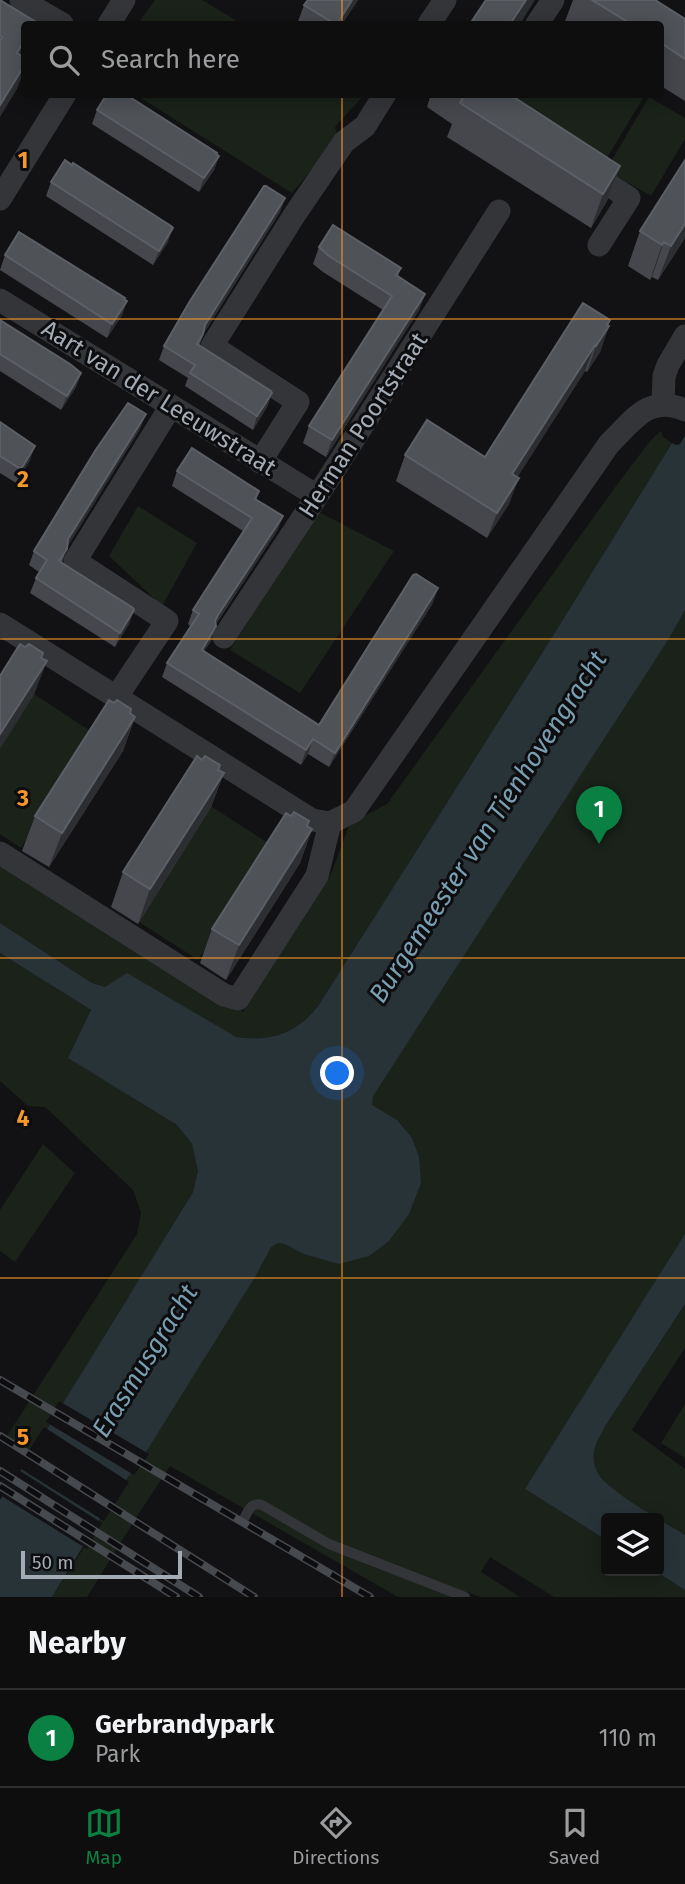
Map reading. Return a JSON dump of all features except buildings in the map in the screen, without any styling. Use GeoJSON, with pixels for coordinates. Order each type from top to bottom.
{"type":"FeatureCollection","features":[{"type":"Feature","properties":{"kind":"street"},"geometry":{"type":"LineString","coordinates":[[23,0],[57,21]]}},
{"type":"Feature","properties":{"kind":"street"},"geometry":{"type":"LineString","coordinates":[[111,21],[124,0]]}},
{"type":"Feature","properties":{"kind":"street"},"geometry":{"type":"LineString","coordinates":[[431,21],[445,0]]}},
{"type":"Feature","properties":{"kind":"street"},"geometry":{"type":"LineString","coordinates":[[539,21],[554,0]]}},
{"type":"Feature","properties":{"kind":"street"},"geometry":{"type":"LineString","coordinates":[[0,200],[63,98]]}},
{"type":"Feature","properties":{"kind":"street"},"geometry":{"type":"LineString","coordinates":[[260,462],[298,402],[212,346],[337,152],[344,142],[365,126],[382,98]]}},
{"type":"Feature","properties":{"kind":"street"},"geometry":{"type":"LineString","coordinates":[[573,162],[629,198],[599,245]]}},
{"type":"Feature","properties":{"kind":"street","name":"Herman Poortstraat"},"geometry":{"type":"LineString","coordinates":[[224,637],[499,211]]}},
{"type":"Feature","properties":{"kind":"street","name":"Aart van der Leeuwstraat"},"geometry":{"type":"LineString","coordinates":[[0,300],[317,496]]}},
{"type":"Feature","properties":{"kind":"street"},"geometry":{"type":"LineString","coordinates":[[0,624],[312,820],[330,823],[354,811],[609,444],[640,413],[652,406],[674,407],[664,376],[685,336]]}},
{"type":"Feature","properties":{"kind":"street"},"geometry":{"type":"LineString","coordinates":[[117,696],[166,621],[75,562],[171,406]]}},
{"type":"Feature","properties":{"kind":"street"},"geometry":{"type":"LineString","coordinates":[[0,853],[224,995],[238,999],[317,876],[330,823]]}},
{"type":"Feature","properties":{"kind":"lane"},"geometry":{"type":"LineString","coordinates":[[245,1517],[251,1506],[262,1505],[328,1544],[465,1597]]}},
{"type":"Feature","properties":{"kind":"shaded area"},"geometry":{"type":"Polygon","coordinates":[[[155,0],[202,0],[237,21],[140,21],[155,0]]]}},
{"type":"Feature","properties":{"kind":"shaded area"},"geometry":{"type":"Polygon","coordinates":[[[141,98],[361,98],[335,127],[336,140],[292,193],[141,98]]]}},
{"type":"Feature","properties":{"kind":"shaded area"},"geometry":{"type":"Polygon","coordinates":[[[512,98],[643,98],[602,166],[512,98]]]}},
{"type":"Feature","properties":{"kind":"shaded area"},"geometry":{"type":"Polygon","coordinates":[[[648,98],[685,118],[685,139],[651,196],[606,170],[648,98]]]}},
{"type":"Feature","properties":{"kind":"shaded area"},"geometry":{"type":"Polygon","coordinates":[[[661,431],[663,437],[672,443],[318,1006],[301,1023],[271,1037],[236,1037],[114,983],[105,987],[92,983],[0,923],[0,859],[243,1012],[331,874],[350,823],[387,804],[616,486],[650,441],[661,431]]]}},
{"type":"Feature","properties":{"kind":"shaded area"},"geometry":{"type":"Polygon","coordinates":[[[138,506],[197,543],[162,606],[109,556],[138,506]]]}},
{"type":"Feature","properties":{"kind":"shaded area"},"geometry":{"type":"Polygon","coordinates":[[[317,511],[394,551],[300,693],[230,650],[317,511]]]}},
{"type":"Feature","properties":{"kind":"shaded area"},"geometry":{"type":"Polygon","coordinates":[[[685,577],[685,1253],[531,1493],[601,1537],[601,1576],[663,1576],[685,1590],[685,1597],[554,1597],[490,1557],[481,1572],[520,1597],[480,1597],[467,1592],[464,1597],[398,1597],[170,1466],[87,1597],[52,1597],[343,1111],[685,577]]]}},
{"type":"Feature","properties":{"kind":"shaded area"},"geometry":{"type":"Polygon","coordinates":[[[31,692],[95,734],[21,848],[0,834],[0,741],[31,692]]]}},
{"type":"Feature","properties":{"kind":"shaded area"},"geometry":{"type":"Polygon","coordinates":[[[209,805],[271,845],[198,960],[136,920],[209,805]]]}},
{"type":"Feature","properties":{"kind":"shaded area"},"geometry":{"type":"Polygon","coordinates":[[[0,953],[91,1010],[69,1058],[177,1125],[192,1144],[198,1171],[193,1192],[33,1452],[7,1436],[137,1234],[141,1213],[133,1190],[45,1107],[28,1106],[0,1081],[0,953]]]}},
{"type":"Feature","properties":{"kind":"shaded area"},"geometry":{"type":"Polygon","coordinates":[[[43,1144],[75,1173],[15,1262],[0,1251],[0,1210],[43,1144]]]}},
{"type":"Feature","properties":{"kind":"shaded area"},"geometry":{"type":"Polygon","coordinates":[[[685,1304],[685,1348],[632,1430],[685,1469],[685,1535],[664,1522],[664,1513],[650,1513],[612,1488],[598,1474],[594,1451],[606,1425],[685,1304]]]}},
{"type":"Feature","properties":{"kind":"shaded area"},"geometry":{"type":"Polygon","coordinates":[[[685,1404],[685,1458],[661,1443],[685,1404]]]}},
{"type":"Feature","properties":{"kind":"water"},"geometry":{"type":"Polygon","coordinates":[[[685,436],[685,610],[373,1096],[372,1105],[397,1120],[412,1138],[419,1157],[421,1183],[409,1214],[389,1241],[369,1256],[339,1264],[304,1254],[285,1244],[278,1243],[271,1247],[146,1452],[111,1501],[52,1597],[0,1597],[0,1500],[33,1452],[193,1192],[198,1171],[192,1144],[177,1125],[68,1058],[91,1010],[0,953],[0,923],[92,983],[105,987],[127,973],[236,1037],[271,1037],[301,1023],[318,1006],[672,443],[680,444],[685,436]]]}},
{"type":"Feature","properties":{"kind":"water"},"geometry":{"type":"Polygon","coordinates":[[[685,1234],[685,1304],[606,1425],[594,1451],[594,1464],[600,1476],[649,1513],[601,1513],[601,1537],[525,1489],[685,1234]]]}},
{"type":"Feature","properties":{"kind":"water"},"geometry":{"type":"Polygon","coordinates":[[[664,1522],[685,1535],[685,1590],[663,1576],[664,1522]]]}},
{"type":"Feature","properties":{"kind":"pier"},"geometry":{"type":"Polygon","coordinates":[[[59,1401],[149,1454],[134,1475],[46,1422],[59,1401]]]}},
{"type":"Feature","properties":{"kind":"pier"},"geometry":{"type":"Polygon","coordinates":[[[44,1427],[129,1482],[104,1521],[18,1467],[44,1427]]]}},
{"type":"Feature","properties":{"kind":"pier"},"geometry":{"type":"Polygon","coordinates":[[[17,1469],[102,1523],[87,1549],[0,1495],[17,1469]]]}},
{"type":"Feature","properties":{"kind":"railway"},"geometry":{"type":"LineString","coordinates":[[0,1380],[370,1597]]}},
{"type":"Feature","properties":{"kind":"railway"},"geometry":{"type":"LineString","coordinates":[[0,1436],[254,1597]]}},
{"type":"Feature","properties":{"kind":"railway"},"geometry":{"type":"LineString","coordinates":[[0,1471],[199,1597]]}},
{"type":"Feature","properties":{"kind":"railway"},"geometry":{"type":"LineString","coordinates":[[0,1486],[176,1597]]}},
{"type":"Feature","properties":{"kind":"place","name":"Gerbrandypark"},"geometry":{"type":"Point","coordinates":[599,844]}},
{"type":"Feature","properties":{"kind":"water label","name":"Burgemeester van Tienhovengracht"},"geometry":{"type":"Point","coordinates":[488,827]}},
{"type":"Feature","properties":{"kind":"water label","name":"Erasmusgracht"},"geometry":{"type":"Point","coordinates":[145,1361]}}]}
